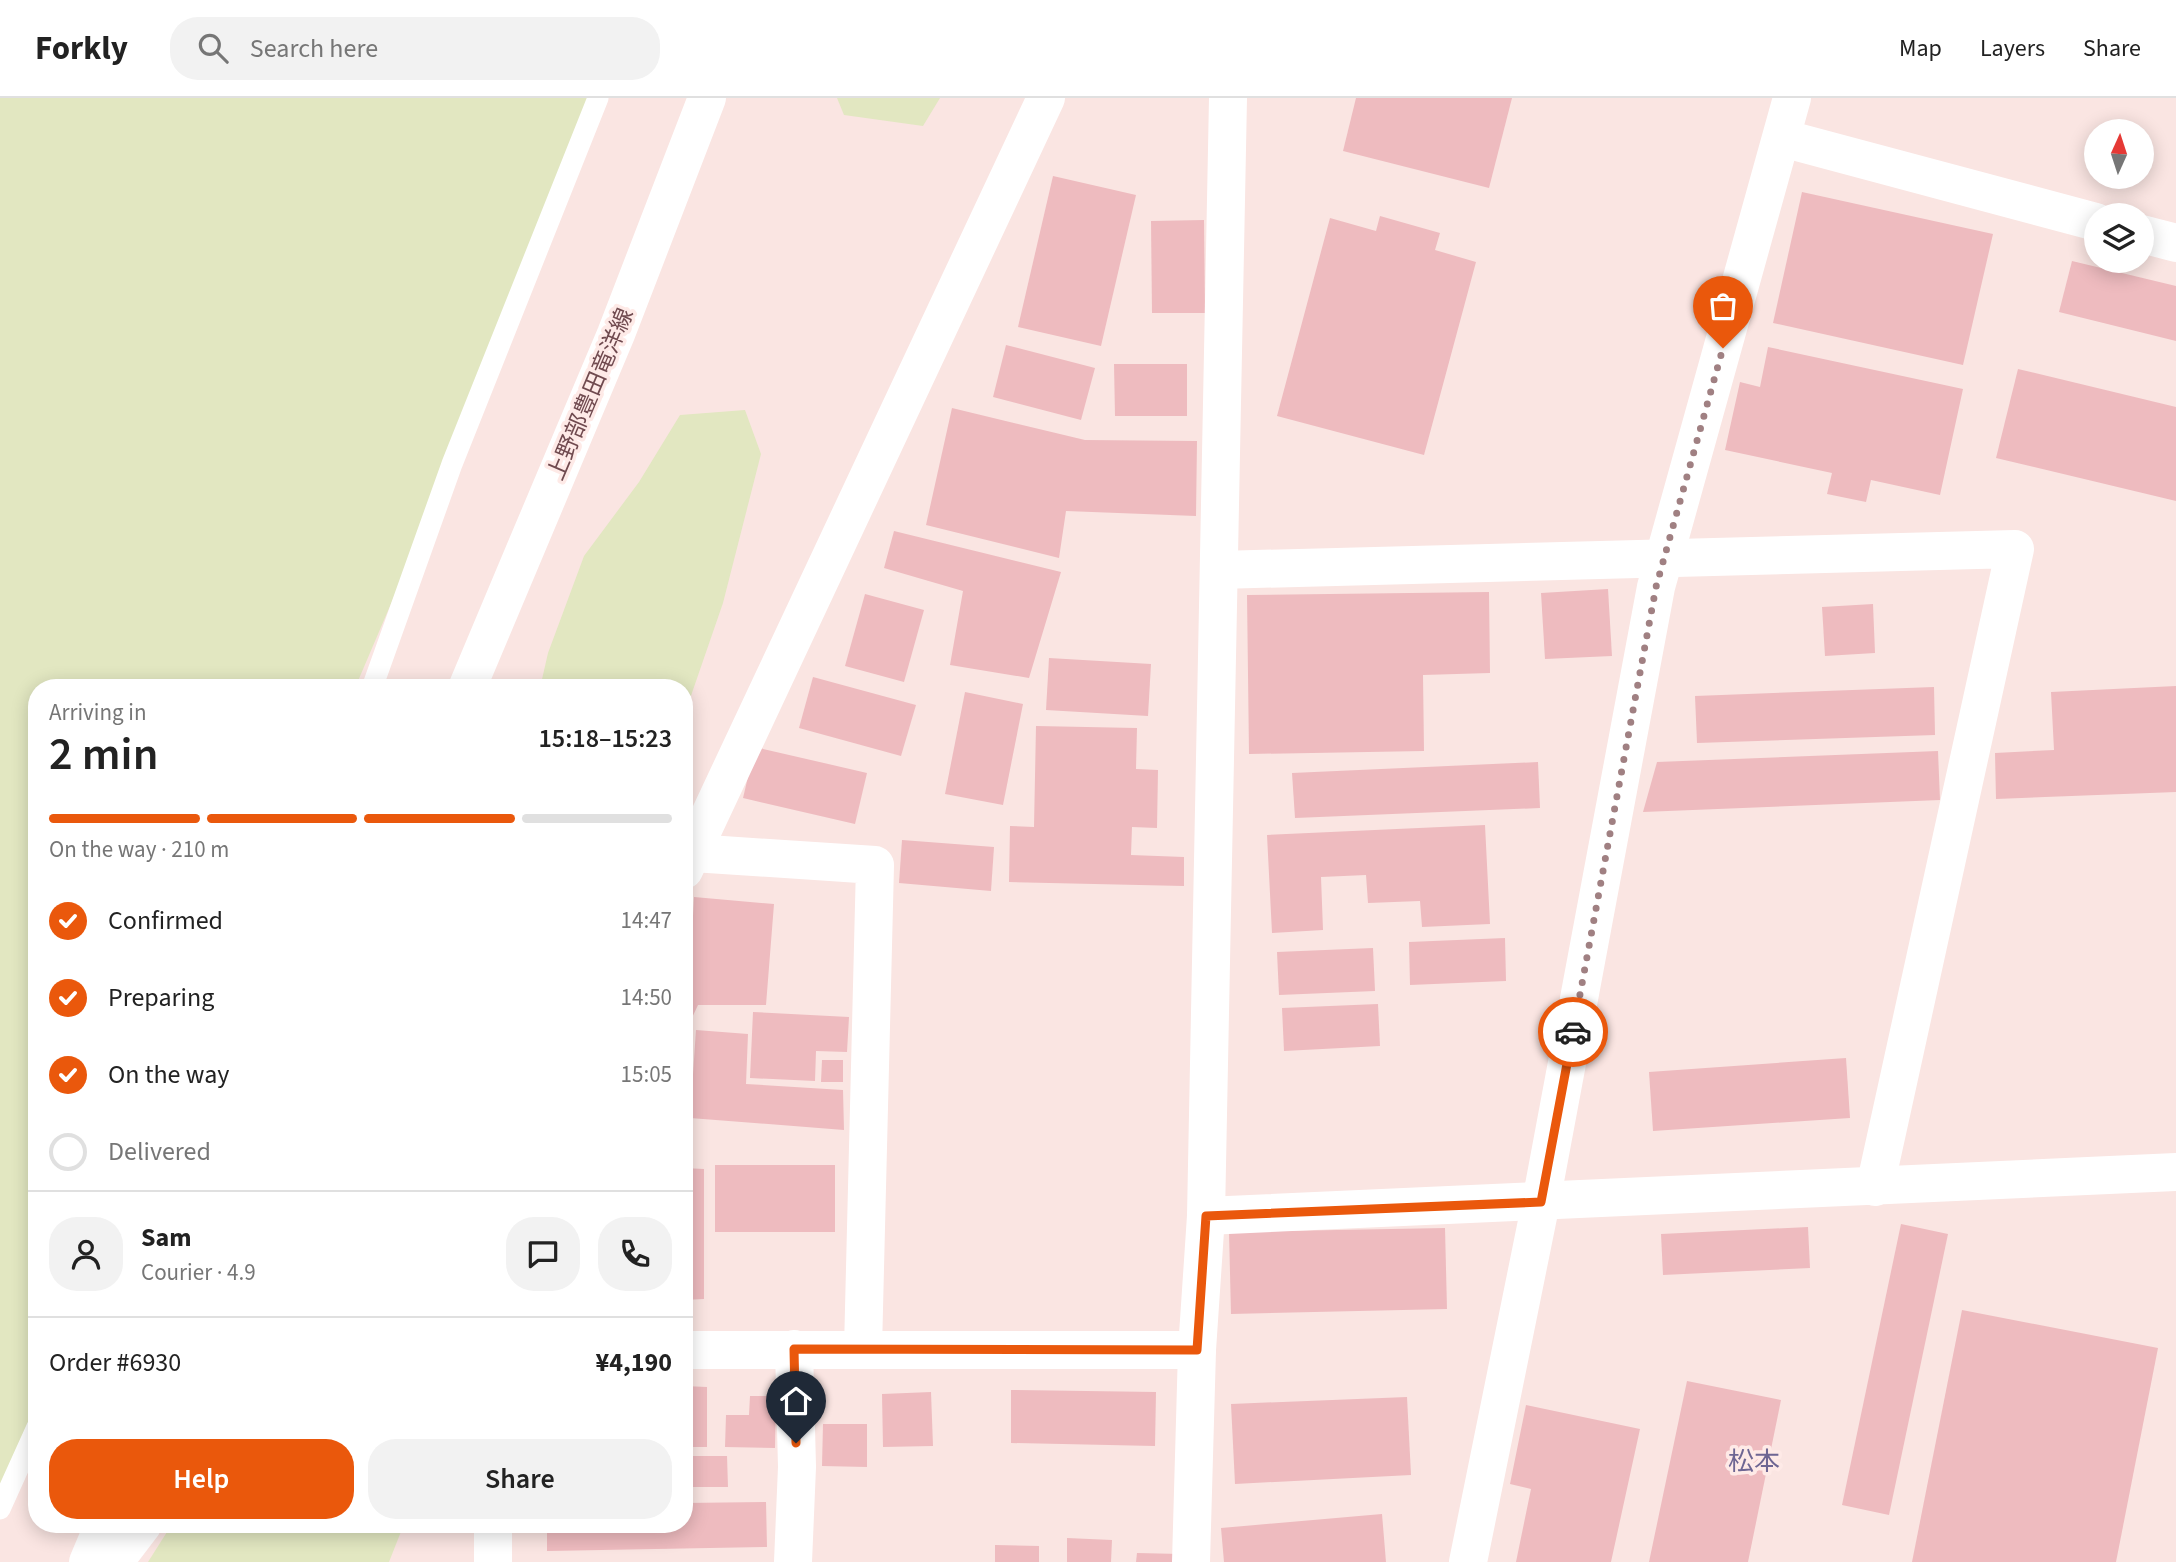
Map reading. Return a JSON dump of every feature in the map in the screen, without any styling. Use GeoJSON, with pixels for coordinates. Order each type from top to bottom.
{"type":"FeatureCollection","features":[{"type":"Feature","properties":{"kind":"street","name":"上野部豊田竜洋線"},"geometry":{"type":"LineString","coordinates":[[471,679],[616,334],[707,98]]}},
{"type":"Feature","properties":{"kind":"street"},"geometry":{"type":"LineString","coordinates":[[693,851],[1046,98]]}},
{"type":"Feature","properties":{"kind":"street"},"geometry":{"type":"LineString","coordinates":[[1191,1562],[1197,1350],[1206,1216],[1228,98]]}},
{"type":"Feature","properties":{"kind":"street"},"geometry":{"type":"LineString","coordinates":[[1468,1562],[1541,1202],[1656,587],[1792,98]]}},
{"type":"Feature","properties":{"kind":"street"},"geometry":{"type":"LineString","coordinates":[[1782,138],[2084,219]]}},
{"type":"Feature","properties":{"kind":"street"},"geometry":{"type":"LineString","coordinates":[[2154,237],[2176,243]]}},
{"type":"Feature","properties":{"kind":"street"},"geometry":{"type":"LineString","coordinates":[[1219,569],[2015,549],[1875,1186]]}},
{"type":"Feature","properties":{"kind":"street"},"geometry":{"type":"LineString","coordinates":[[693,862],[875,865],[863,1349]]}},
{"type":"Feature","properties":{"kind":"street"},"geometry":{"type":"LineString","coordinates":[[1206,1216],[2176,1172]]}},
{"type":"Feature","properties":{"kind":"street"},"geometry":{"type":"LineString","coordinates":[[793,1562],[797,1467],[794,1349]]}},
{"type":"Feature","properties":{"kind":"street"},"geometry":{"type":"LineString","coordinates":[[693,1350],[1197,1350]]}},
{"type":"Feature","properties":{"kind":"street"},"geometry":{"type":"LineString","coordinates":[[88,1562],[100,1533]]}},
{"type":"Feature","properties":{"kind":"street"},"geometry":{"type":"LineString","coordinates":[[114,1562],[136,1533]]}},
{"type":"Feature","properties":{"kind":"street"},"geometry":{"type":"LineString","coordinates":[[493,1533],[493,1562]]}},
{"type":"Feature","properties":{"kind":"lane"},"geometry":{"type":"LineString","coordinates":[[375,679],[452,464],[598,98]]}},
{"type":"Feature","properties":{"kind":"lane"},"geometry":{"type":"LineString","coordinates":[[0,1509],[28,1447]]}},
{"type":"Feature","properties":{"kind":"green space"},"geometry":{"type":"Polygon","coordinates":[[[0,98],[607,98],[359,679],[28,679],[28,1442],[0,1506],[0,98]]]}},
{"type":"Feature","properties":{"kind":"green space"},"geometry":{"type":"Polygon","coordinates":[[[837,98],[940,98],[923,126],[844,115],[837,98]]]}},
{"type":"Feature","properties":{"kind":"green space"},"geometry":{"type":"Polygon","coordinates":[[[745,410],[761,454],[723,603],[693,690],[693,679],[542,679],[548,653],[584,556],[639,482],[680,415],[745,410]]]}},
{"type":"Feature","properties":{"kind":"green space"},"geometry":{"type":"Polygon","coordinates":[[[166,1533],[400,1533],[389,1562],[148,1562],[166,1533]]]}},
{"type":"Feature","properties":{"kind":"building"},"geometry":{"type":"Polygon","coordinates":[[[1356,98],[1512,98],[1489,188],[1343,151],[1356,98]]]}},
{"type":"Feature","properties":{"kind":"building"},"geometry":{"type":"Polygon","coordinates":[[[1053,176],[1136,195],[1101,346],[1018,327],[1053,176]]]}},
{"type":"Feature","properties":{"kind":"building"},"geometry":{"type":"Polygon","coordinates":[[[1802,192],[1993,234],[1963,365],[1773,323],[1802,192]]]}},
{"type":"Feature","properties":{"kind":"building"},"geometry":{"type":"Polygon","coordinates":[[[1380,216],[1440,233],[1435,250],[1476,262],[1424,455],[1277,416],[1330,218],[1376,231],[1380,216]]]}},
{"type":"Feature","properties":{"kind":"building"},"geometry":{"type":"Polygon","coordinates":[[[1204,220],[1205,313],[1152,313],[1151,221],[1204,220]]]}},
{"type":"Feature","properties":{"kind":"building"},"geometry":{"type":"Polygon","coordinates":[[[2072,261],[2084,264],[2084,273],[2122,273],[2176,286],[2176,341],[2059,312],[2072,261]]]}},
{"type":"Feature","properties":{"kind":"building"},"geometry":{"type":"Polygon","coordinates":[[[1006,345],[1095,368],[1081,420],[993,397],[1006,345]]]}},
{"type":"Feature","properties":{"kind":"building"},"geometry":{"type":"Polygon","coordinates":[[[1768,347],[1963,389],[1940,495],[1871,480],[1866,502],[1827,494],[1832,473],[1725,450],[1740,382],[1760,387],[1768,347]]]}},
{"type":"Feature","properties":{"kind":"building"},"geometry":{"type":"Polygon","coordinates":[[[1114,364],[1187,364],[1187,416],[1115,416],[1114,364]]]}},
{"type":"Feature","properties":{"kind":"building"},"geometry":{"type":"Polygon","coordinates":[[[2018,369],[2176,407],[2176,501],[1996,458],[2018,369]]]}},
{"type":"Feature","properties":{"kind":"building"},"geometry":{"type":"Polygon","coordinates":[[[952,408],[1085,440],[1197,441],[1196,516],[1066,511],[1059,558],[926,525],[952,408]]]}},
{"type":"Feature","properties":{"kind":"building"},"geometry":{"type":"Polygon","coordinates":[[[894,531],[1061,572],[1029,678],[950,665],[963,591],[884,568],[894,531]]]}},
{"type":"Feature","properties":{"kind":"building"},"geometry":{"type":"Polygon","coordinates":[[[1608,589],[1612,656],[1545,659],[1541,593],[1608,589]]]}},
{"type":"Feature","properties":{"kind":"building"},"geometry":{"type":"Polygon","coordinates":[[[1489,592],[1490,673],[1423,675],[1424,751],[1249,754],[1247,595],[1489,592]]]}},
{"type":"Feature","properties":{"kind":"building"},"geometry":{"type":"Polygon","coordinates":[[[865,594],[924,610],[904,682],[845,666],[865,594]]]}},
{"type":"Feature","properties":{"kind":"building"},"geometry":{"type":"Polygon","coordinates":[[[1873,604],[1875,653],[1825,656],[1822,607],[1873,604]]]}},
{"type":"Feature","properties":{"kind":"building"},"geometry":{"type":"Polygon","coordinates":[[[1049,658],[1151,664],[1148,716],[1046,710],[1049,658]]]}},
{"type":"Feature","properties":{"kind":"building"},"geometry":{"type":"Polygon","coordinates":[[[813,677],[916,705],[901,756],[799,728],[813,677]]]}},
{"type":"Feature","properties":{"kind":"building"},"geometry":{"type":"Polygon","coordinates":[[[2176,686],[2176,792],[1996,799],[1995,753],[2054,750],[2051,692],[2176,686]]]}},
{"type":"Feature","properties":{"kind":"building"},"geometry":{"type":"Polygon","coordinates":[[[1934,687],[1935,735],[1697,743],[1695,696],[1934,687]]]}},
{"type":"Feature","properties":{"kind":"building"},"geometry":{"type":"Polygon","coordinates":[[[965,692],[1023,704],[1003,805],[945,794],[965,692]]]}},
{"type":"Feature","properties":{"kind":"building"},"geometry":{"type":"Polygon","coordinates":[[[1036,726],[1137,728],[1136,769],[1158,770],[1157,828],[1132,827],[1131,855],[1184,857],[1184,886],[1009,882],[1010,826],[1034,827],[1036,726]]]}},
{"type":"Feature","properties":{"kind":"building"},"geometry":{"type":"Polygon","coordinates":[[[755,747],[867,773],[855,824],[743,798],[755,747]]]}},
{"type":"Feature","properties":{"kind":"building"},"geometry":{"type":"Polygon","coordinates":[[[1938,751],[1940,800],[1643,812],[1657,762],[1938,751]]]}},
{"type":"Feature","properties":{"kind":"building"},"geometry":{"type":"Polygon","coordinates":[[[1538,762],[1540,808],[1295,818],[1292,773],[1538,762]]]}},
{"type":"Feature","properties":{"kind":"building"},"geometry":{"type":"Polygon","coordinates":[[[1485,825],[1490,924],[1422,927],[1420,901],[1368,903],[1366,875],[1321,877],[1323,930],[1272,933],[1267,835],[1485,825]]]}},
{"type":"Feature","properties":{"kind":"building"},"geometry":{"type":"Polygon","coordinates":[[[902,840],[994,847],[991,891],[899,883],[902,840]]]}},
{"type":"Feature","properties":{"kind":"building"},"geometry":{"type":"Polygon","coordinates":[[[694,897],[774,904],[766,1005],[698,1005],[693,1016],[694,897]]]}},
{"type":"Feature","properties":{"kind":"building"},"geometry":{"type":"Polygon","coordinates":[[[1505,938],[1506,981],[1410,985],[1409,942],[1505,938]]]}},
{"type":"Feature","properties":{"kind":"building"},"geometry":{"type":"Polygon","coordinates":[[[1373,948],[1375,991],[1279,995],[1277,952],[1373,948]]]}},
{"type":"Feature","properties":{"kind":"building"},"geometry":{"type":"Polygon","coordinates":[[[1378,1004],[1380,1046],[1284,1051],[1282,1008],[1378,1004]]]}},
{"type":"Feature","properties":{"kind":"building"},"geometry":{"type":"Polygon","coordinates":[[[753,1012],[849,1017],[847,1052],[816,1051],[815,1081],[750,1078],[753,1012]]]}},
{"type":"Feature","properties":{"kind":"building"},"geometry":{"type":"Polygon","coordinates":[[[696,1030],[748,1034],[746,1084],[843,1090],[844,1130],[693,1118],[696,1030]]]}},
{"type":"Feature","properties":{"kind":"building"},"geometry":{"type":"Polygon","coordinates":[[[1846,1058],[1850,1118],[1653,1131],[1649,1072],[1846,1058]]]}},
{"type":"Feature","properties":{"kind":"building"},"geometry":{"type":"Polygon","coordinates":[[[822,1060],[843,1060],[843,1082],[821,1082],[822,1060]]]}},
{"type":"Feature","properties":{"kind":"building"},"geometry":{"type":"Polygon","coordinates":[[[715,1165],[835,1165],[835,1232],[715,1232],[715,1165]]]}},
{"type":"Feature","properties":{"kind":"building"},"geometry":{"type":"Polygon","coordinates":[[[693,1168],[704,1169],[704,1299],[693,1300],[693,1168]]]}},
{"type":"Feature","properties":{"kind":"building"},"geometry":{"type":"Polygon","coordinates":[[[1901,1224],[1948,1234],[1889,1515],[1842,1505],[1901,1224]]]}},
{"type":"Feature","properties":{"kind":"building"},"geometry":{"type":"Polygon","coordinates":[[[1808,1227],[1810,1268],[1663,1275],[1661,1234],[1808,1227]]]}},
{"type":"Feature","properties":{"kind":"building"},"geometry":{"type":"Polygon","coordinates":[[[1445,1228],[1447,1309],[1231,1314],[1229,1232],[1445,1228]]]}},
{"type":"Feature","properties":{"kind":"building"},"geometry":{"type":"Polygon","coordinates":[[[1962,1310],[2158,1348],[2116,1562],[1912,1562],[1962,1310]]]}},
{"type":"Feature","properties":{"kind":"building"},"geometry":{"type":"Polygon","coordinates":[[[1687,1381],[1781,1400],[1748,1562],[1649,1562],[1687,1381]]]}},
{"type":"Feature","properties":{"kind":"building"},"geometry":{"type":"Polygon","coordinates":[[[693,1386],[707,1387],[707,1447],[693,1447],[693,1386]]]}},
{"type":"Feature","properties":{"kind":"building"},"geometry":{"type":"Polygon","coordinates":[[[1011,1390],[1156,1392],[1155,1446],[1011,1443],[1011,1390]]]}},
{"type":"Feature","properties":{"kind":"building"},"geometry":{"type":"Polygon","coordinates":[[[931,1392],[933,1446],[883,1447],[882,1394],[931,1392]]]}},
{"type":"Feature","properties":{"kind":"building"},"geometry":{"type":"Polygon","coordinates":[[[750,1396],[776,1396],[775,1448],[725,1447],[726,1415],[749,1415],[750,1396]]]}},
{"type":"Feature","properties":{"kind":"building"},"geometry":{"type":"Polygon","coordinates":[[[1407,1397],[1411,1475],[1235,1484],[1231,1404],[1407,1397]]]}},
{"type":"Feature","properties":{"kind":"building"},"geometry":{"type":"Polygon","coordinates":[[[1526,1405],[1640,1429],[1611,1562],[1516,1562],[1531,1489],[1510,1484],[1526,1405]]]}},
{"type":"Feature","properties":{"kind":"building"},"geometry":{"type":"Polygon","coordinates":[[[823,1424],[867,1424],[867,1467],[822,1466],[823,1424]]]}},
{"type":"Feature","properties":{"kind":"building"},"geometry":{"type":"Polygon","coordinates":[[[693,1456],[727,1456],[728,1487],[693,1487],[693,1456]]]}},
{"type":"Feature","properties":{"kind":"building"},"geometry":{"type":"Polygon","coordinates":[[[766,1502],[767,1547],[547,1551],[547,1533],[693,1533],[693,1503],[766,1502]]]}},
{"type":"Feature","properties":{"kind":"building"},"geometry":{"type":"Polygon","coordinates":[[[1382,1514],[1386,1562],[1224,1562],[1221,1528],[1382,1514]]]}},
{"type":"Feature","properties":{"kind":"building"},"geometry":{"type":"Polygon","coordinates":[[[1067,1538],[1112,1540],[1111,1562],[1067,1562],[1067,1538]]]}},
{"type":"Feature","properties":{"kind":"building"},"geometry":{"type":"Polygon","coordinates":[[[995,1545],[1039,1546],[1039,1562],[995,1562],[995,1545]]]}},
{"type":"Feature","properties":{"kind":"building"},"geometry":{"type":"Polygon","coordinates":[[[1137,1553],[1181,1554],[1181,1562],[1136,1562],[1137,1553]]]}},
{"type":"Feature","properties":{"kind":"way so far"},"geometry":{"type":"LineString","coordinates":[[1573,1032],[1656,587],[1723,348]]}},
{"type":"Feature","properties":{"kind":"district","name":"松本"},"geometry":{"type":"Point","coordinates":[1754,1461]}},
{"type":"Feature","properties":{"kind":"route"},"geometry":{"type":"LineString","coordinates":[[796,1443],[794,1349],[1197,1350],[1206,1216],[1541,1202],[1573,1032]]}}]}
